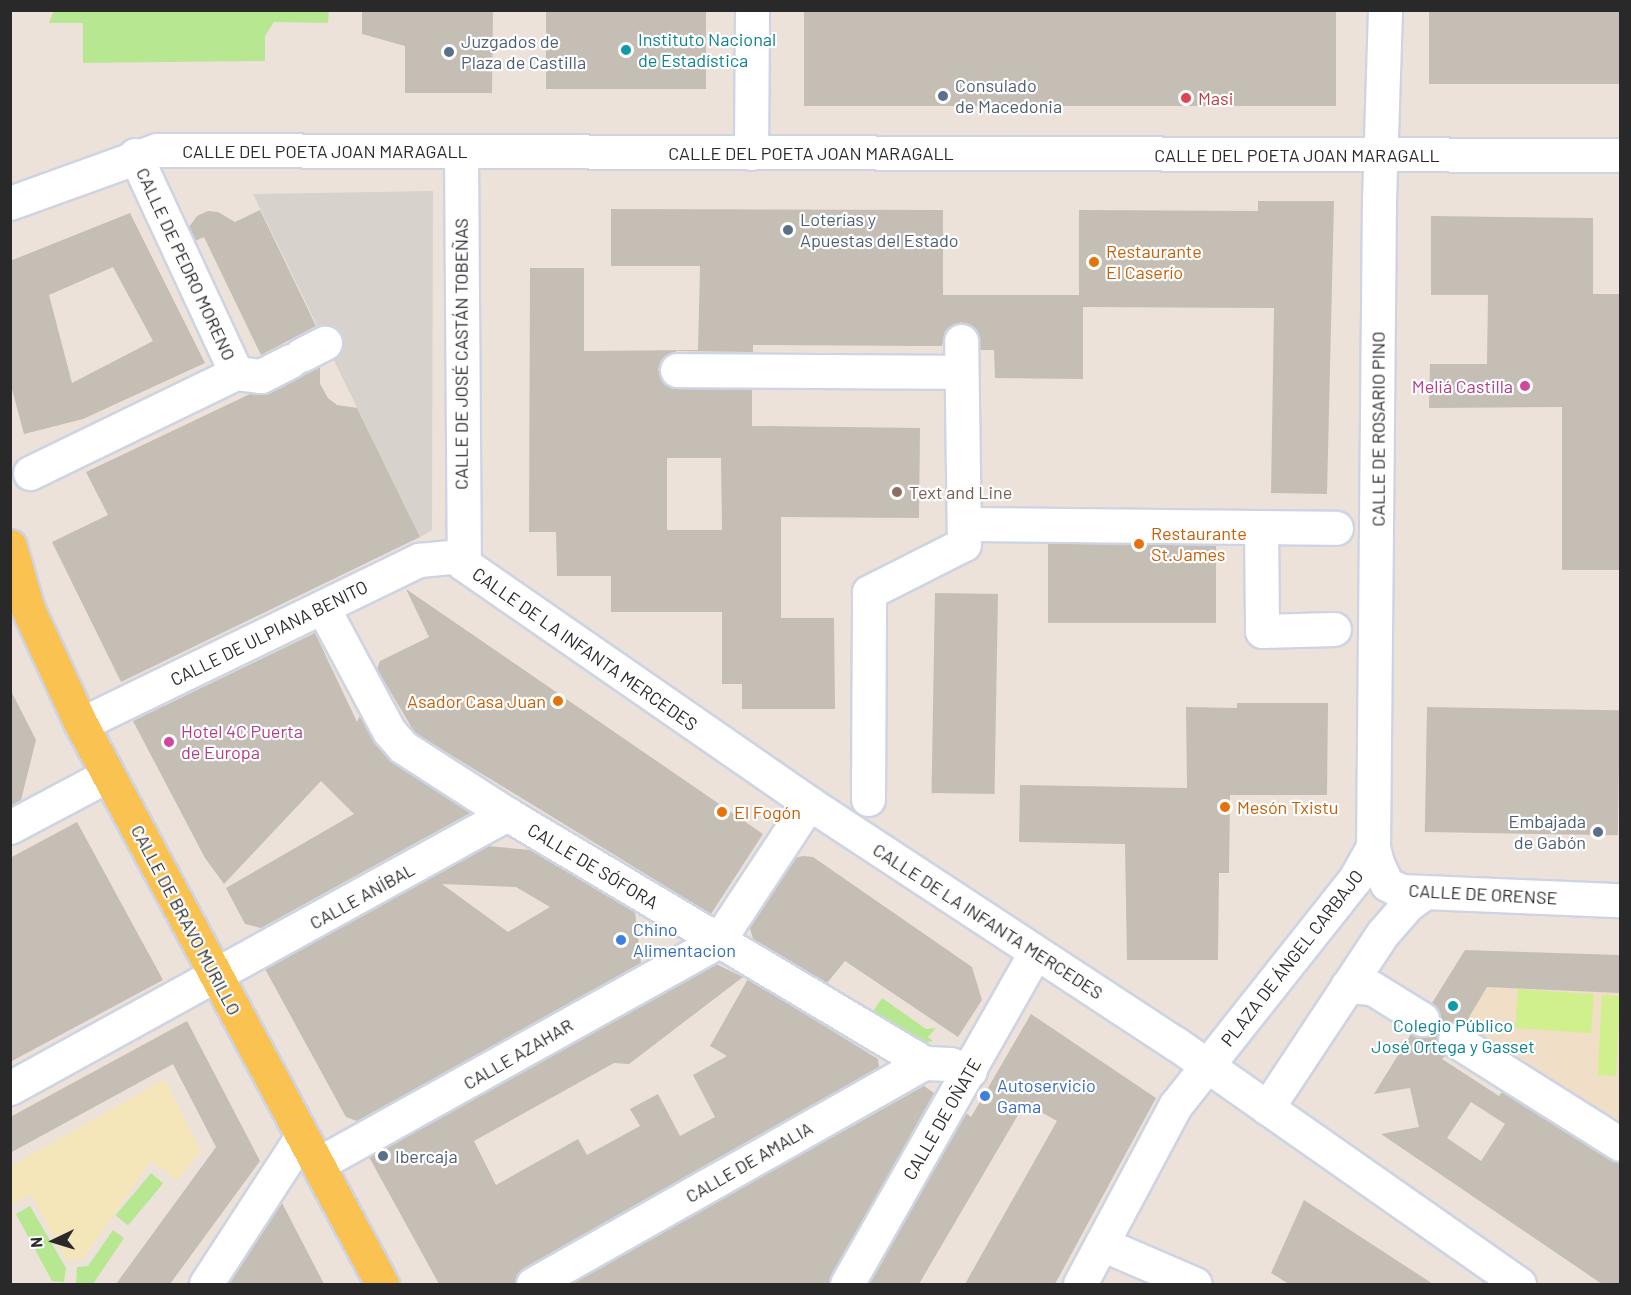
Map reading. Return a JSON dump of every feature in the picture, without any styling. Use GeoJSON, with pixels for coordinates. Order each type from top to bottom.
{"type":"FeatureCollection","features":[{"type":"Feature","properties":{"kind":"main road","name":"CALLE DE BRAVO MURILLO"},"geometry":{"type":"LineString","coordinates":[[10,546],[19,612],[382,1284]]}},
{"type":"Feature","properties":{"kind":"street"},"geometry":{"type":"LineString","coordinates":[[751,153],[752,10]]}},
{"type":"Feature","properties":{"kind":"street","name":"CALLE DE ROSARIO PINO"},"geometry":{"type":"LineString","coordinates":[[1373,847],[1381,155],[1385,10]]}},
{"type":"Feature","properties":{"kind":"street","name":"CALLE DEL POETA JOAN MARAGALL"},"geometry":{"type":"LineString","coordinates":[[10,203],[135,155],[157,150],[1620,155]]}},
{"type":"Feature","properties":{"kind":"street","name":"CALLE DE JOSÉ CASTÁN TOBEÑAS"},"geometry":{"type":"LineString","coordinates":[[461,152],[461,556]]}},
{"type":"Feature","properties":{"kind":"street","name":"CALLE DE PEDRO MORENO"},"geometry":{"type":"LineString","coordinates":[[135,155],[236,373]]}},
{"type":"Feature","properties":{"kind":"street","name":"CALLE DE PEDRO MORENO"},"geometry":{"type":"LineString","coordinates":[[30,473],[236,373],[261,376],[306,353]]}},
{"type":"Feature","properties":{"kind":"street"},"geometry":{"type":"LineString","coordinates":[[677,369],[961,357],[964,544],[869,592],[868,799]]}},
{"type":"Feature","properties":{"kind":"street"},"geometry":{"type":"LineString","coordinates":[[965,524],[1336,528]]}},
{"type":"Feature","properties":{"kind":"street"},"geometry":{"type":"LineString","coordinates":[[1261,527],[1262,631],[1334,629]]}},
{"type":"Feature","properties":{"kind":"street","name":"CALLE DE ULPIANA BENITO"},"geometry":{"type":"LineString","coordinates":[[81,724],[419,561],[461,556]]}},
{"type":"Feature","properties":{"kind":"street","name":"CALLE DE LA INFANTA MERCEDES"},"geometry":{"type":"LineString","coordinates":[[461,556],[470,571],[809,804],[1209,1066],[1519,1284]]}},
{"type":"Feature","properties":{"kind":"street","name":"CALLE DE SÓFORA"},"geometry":{"type":"LineString","coordinates":[[323,608],[396,740],[507,814],[924,1063]]}},
{"type":"Feature","properties":{"kind":"street"},"geometry":{"type":"LineString","coordinates":[[10,827],[108,775]]}},
{"type":"Feature","properties":{"kind":"street"},"geometry":{"type":"LineString","coordinates":[[718,941],[809,804]]}},
{"type":"Feature","properties":{"kind":"street","name":"CALLE ANÍBAL"},"geometry":{"type":"LineString","coordinates":[[10,1088],[507,814]]}},
{"type":"Feature","properties":{"kind":"street","name":"CALLE DE ORENSE"},"geometry":{"type":"LineString","coordinates":[[1373,847],[1387,884],[1401,891],[1423,894],[1620,900]]}},
{"type":"Feature","properties":{"kind":"street","name":"PLAZA DE ÁNGEL CARBAJO"},"geometry":{"type":"LineString","coordinates":[[1080,1284],[1175,1106],[1355,879],[1373,847]]}},
{"type":"Feature","properties":{"kind":"street"},"geometry":{"type":"LineString","coordinates":[[1267,1108],[1396,915],[1423,894]]}},
{"type":"Feature","properties":{"kind":"street","name":"CALLE AZAHAR"},"geometry":{"type":"LineString","coordinates":[[318,1164],[718,941]]}},
{"type":"Feature","properties":{"kind":"street","name":"CALLE DE OÑATE"},"geometry":{"type":"LineString","coordinates":[[847,1284],[1035,953]]}},
{"type":"Feature","properties":{"kind":"street"},"geometry":{"type":"LineString","coordinates":[[1347,986],[1372,988],[1422,1019]]}},
{"type":"Feature","properties":{"kind":"street"},"geometry":{"type":"LineString","coordinates":[[1455,1040],[1620,1144]]}},
{"type":"Feature","properties":{"kind":"street"},"geometry":{"type":"LineString","coordinates":[[924,1063],[950,1064],[970,1071]]}},
{"type":"Feature","properties":{"kind":"street","name":"CALLE DE AMALIA"},"geometry":{"type":"LineString","coordinates":[[533,1284],[924,1063]]}},
{"type":"Feature","properties":{"kind":"street"},"geometry":{"type":"LineString","coordinates":[[206,1284],[302,1136]]}},
{"type":"Feature","properties":{"kind":"street"},"geometry":{"type":"LineString","coordinates":[[1102,1244],[1195,1284]]}},
{"type":"Feature","properties":{"kind":"shaded area"},"geometry":{"type":"Polygon","coordinates":[[[433,191],[432,530],[420,537],[253,194],[433,191]]]}},
{"type":"Feature","properties":{"kind":"shaded area"},"geometry":{"type":"Polygon","coordinates":[[[1487,987],[1620,993],[1620,1125],[1513,1053],[1460,1033],[1487,987]]]}},
{"type":"Feature","properties":{"kind":"green space"},"geometry":{"type":"Polygon","coordinates":[[[54,10],[329,10],[328,23],[274,22],[265,36],[265,61],[83,63],[83,23],[49,23],[54,10]]]}},
{"type":"Feature","properties":{"kind":"green space"},"geometry":{"type":"Polygon","coordinates":[[[1518,989],[1594,994],[1591,1033],[1515,1028],[1518,989]]]}},
{"type":"Feature","properties":{"kind":"green space"},"geometry":{"type":"Polygon","coordinates":[[[1602,995],[1620,996],[1616,1076],[1598,1075],[1602,995]]]}},
{"type":"Feature","properties":{"kind":"green space"},"geometry":{"type":"Polygon","coordinates":[[[882,998],[926,1029],[936,1028],[928,1037],[933,1041],[917,1044],[872,1013],[882,998]]]}},
{"type":"Feature","properties":{"kind":"green space"},"geometry":{"type":"Polygon","coordinates":[[[151,1173],[163,1183],[128,1225],[116,1215],[151,1173]]]}},
{"type":"Feature","properties":{"kind":"green space"},"geometry":{"type":"Polygon","coordinates":[[[30,1206],[66,1268],[64,1282],[52,1281],[16,1214],[30,1206]]]}},
{"type":"Feature","properties":{"kind":"green space"},"geometry":{"type":"Polygon","coordinates":[[[113,1230],[124,1238],[93,1284],[76,1284],[77,1267],[88,1266],[113,1230]]]}},
{"type":"Feature","properties":{"kind":"sand"},"geometry":{"type":"Polygon","coordinates":[[[165,1079],[201,1152],[177,1180],[151,1161],[83,1259],[67,1261],[31,1194],[11,1204],[11,1166],[165,1079]]]}},
{"type":"Feature","properties":{"kind":"building","name":"Juzgados de Plaza de Castilla"},"geometry":{"type":"Polygon","coordinates":[[[362,10],[493,10],[492,93],[405,93],[405,46],[362,34],[362,10]]]}},
{"type":"Feature","properties":{"kind":"building","name":"Instituto Nacional de Estadística"},"geometry":{"type":"Polygon","coordinates":[[[546,10],[706,10],[706,89],[546,89],[546,10]]]}},
{"type":"Feature","properties":{"kind":"building"},"geometry":{"type":"Polygon","coordinates":[[[804,10],[1336,10],[1336,106],[804,106],[804,10]]]}},
{"type":"Feature","properties":{"kind":"building"},"geometry":{"type":"Polygon","coordinates":[[[1429,10],[1620,10],[1620,84],[1429,84],[1429,10]]]}},
{"type":"Feature","properties":{"kind":"building"},"geometry":{"type":"Polygon","coordinates":[[[1258,201],[1334,201],[1327,494],[1271,493],[1274,308],[1083,307],[1083,379],[995,378],[994,350],[980,350],[977,331],[961,322],[945,331],[942,346],[753,345],[753,352],[677,351],[661,360],[658,370],[668,386],[752,389],[752,426],[920,428],[919,518],[781,517],[781,618],[834,618],[835,709],[742,709],[742,684],[722,684],[722,612],[611,612],[611,576],[557,576],[556,532],[529,532],[530,268],[584,268],[584,351],[698,350],[700,266],[611,266],[611,209],[943,210],[943,295],[1079,295],[1079,210],[1258,211],[1258,201]],[[667,458],[667,530],[722,530],[721,458],[667,458]]]}},
{"type":"Feature","properties":{"kind":"building"},"geometry":{"type":"Polygon","coordinates":[[[260,210],[316,326],[261,355],[204,237],[195,241],[189,227],[197,216],[208,211],[218,212],[235,222],[260,210]]]}},
{"type":"Feature","properties":{"kind":"building"},"geometry":{"type":"Polygon","coordinates":[[[130,213],[205,363],[83,419],[24,434],[10,382],[10,261],[130,213]],[[113,267],[49,295],[72,383],[153,341],[113,267]]]}},
{"type":"Feature","properties":{"kind":"building","name":"Meliá Castilla"},"geometry":{"type":"Polygon","coordinates":[[[1431,216],[1593,218],[1593,294],[1620,294],[1620,570],[1562,570],[1562,407],[1429,408],[1430,364],[1487,364],[1488,295],[1431,295],[1431,216]]]}},
{"type":"Feature","properties":{"kind":"building"},"geometry":{"type":"Polygon","coordinates":[[[320,367],[320,384],[328,398],[337,405],[357,408],[420,537],[121,682],[52,542],[108,515],[86,472],[250,394],[270,393],[320,367]]]}},
{"type":"Feature","properties":{"kind":"building"},"geometry":{"type":"Polygon","coordinates":[[[1048,544],[1216,544],[1216,623],[1048,623],[1048,544]]]}},
{"type":"Feature","properties":{"kind":"building"},"geometry":{"type":"Polygon","coordinates":[[[406,589],[763,834],[711,914],[415,733],[377,669],[380,661],[429,637],[406,589]]]}},
{"type":"Feature","properties":{"kind":"building"},"geometry":{"type":"Polygon","coordinates":[[[935,593],[998,594],[994,794],[932,793],[935,593]]]}},
{"type":"Feature","properties":{"kind":"building"},"geometry":{"type":"Polygon","coordinates":[[[315,633],[357,722],[360,716],[375,743],[393,763],[470,813],[261,928],[245,924],[226,888],[354,814],[321,781],[224,884],[205,858],[133,721],[315,633]]]}},
{"type":"Feature","properties":{"kind":"building"},"geometry":{"type":"Polygon","coordinates":[[[10,689],[36,740],[21,800],[10,806],[10,689]]]}},
{"type":"Feature","properties":{"kind":"building"},"geometry":{"type":"Polygon","coordinates":[[[1237,703],[1328,703],[1327,795],[1230,795],[1229,873],[1219,873],[1218,960],[1127,960],[1125,844],[1019,842],[1020,785],[1187,788],[1186,707],[1237,708],[1237,703]]]}},
{"type":"Feature","properties":{"kind":"building"},"geometry":{"type":"Polygon","coordinates":[[[1427,707],[1620,710],[1618,835],[1425,832],[1427,707]]]}},
{"type":"Feature","properties":{"kind":"building"},"geometry":{"type":"Polygon","coordinates":[[[77,822],[163,980],[10,1062],[10,858],[77,822]]]}},
{"type":"Feature","properties":{"kind":"building"},"geometry":{"type":"Polygon","coordinates":[[[487,846],[531,850],[635,912],[641,963],[357,1121],[346,1117],[265,969],[487,846]],[[442,884],[508,932],[550,907],[516,887],[442,884]]]}},
{"type":"Feature","properties":{"kind":"building"},"geometry":{"type":"Polygon","coordinates":[[[813,857],[972,967],[982,1000],[958,1037],[845,961],[827,983],[753,939],[750,928],[795,858],[813,857]]]}},
{"type":"Feature","properties":{"kind":"building"},"geometry":{"type":"Polygon","coordinates":[[[1465,950],[1620,955],[1620,993],[1487,987],[1465,1024],[1446,1024],[1436,1040],[1445,1056],[1442,1059],[1499,1096],[1502,1092],[1620,1164],[1620,1284],[1602,1284],[1381,1134],[1419,1127],[1410,1088],[1374,1094],[1411,1034],[1422,1038],[1438,1029],[1441,1019],[1432,1003],[1465,950]],[[1471,1102],[1447,1138],[1481,1161],[1505,1124],[1471,1102]]]}},
{"type":"Feature","properties":{"kind":"building"},"geometry":{"type":"Polygon","coordinates":[[[716,964],[743,977],[629,1064],[614,1063],[474,1141],[496,1185],[578,1139],[587,1155],[640,1126],[630,1109],[658,1094],[680,1136],[715,1117],[693,1075],[727,1056],[710,1046],[748,979],[878,1059],[879,1067],[524,1268],[514,1284],[439,1284],[369,1157],[716,964]]]}},
{"type":"Feature","properties":{"kind":"building"},"geometry":{"type":"Polygon","coordinates":[[[1031,1014],[1156,1098],[1055,1284],[965,1284],[1057,1121],[1025,1103],[919,1284],[868,1284],[966,1113],[971,1117],[1031,1014]]]}},
{"type":"Feature","properties":{"kind":"building"},"geometry":{"type":"Polygon","coordinates":[[[187,1021],[260,1161],[170,1284],[116,1284],[216,1147],[173,1064],[10,1153],[10,1117],[187,1021]]]}},
{"type":"Feature","properties":{"kind":"building"},"geometry":{"type":"Polygon","coordinates":[[[924,1086],[934,1093],[828,1284],[570,1284],[924,1086]]]}},
{"type":"Feature","properties":{"kind":"building"},"geometry":{"type":"Polygon","coordinates":[[[1304,1200],[1433,1284],[1289,1284],[1271,1273],[1304,1200]]]}},
{"type":"Feature","properties":{"kind":"building"},"geometry":{"type":"Polygon","coordinates":[[[282,1203],[324,1284],[228,1284],[274,1213],[282,1203]]]}},
{"type":"Feature","properties":{"kind":"place","name":"Instituto Nacional de Estadística"},"geometry":{"type":"Point","coordinates":[626,50]}},
{"type":"Feature","properties":{"kind":"place","name":"Juzgados de Plaza de Castilla"},"geometry":{"type":"Point","coordinates":[449,52]}},
{"type":"Feature","properties":{"kind":"place","name":"Consulado de Macedonia"},"geometry":{"type":"Point","coordinates":[943,96]}},
{"type":"Feature","properties":{"kind":"place","name":"Masi"},"geometry":{"type":"Point","coordinates":[1186,98]}},
{"type":"Feature","properties":{"kind":"place","name":"Loterías y Apuestas del Estado"},"geometry":{"type":"Point","coordinates":[788,230]}},
{"type":"Feature","properties":{"kind":"place","name":"Restaurante El Caserío"},"geometry":{"type":"Point","coordinates":[1094,262]}},
{"type":"Feature","properties":{"kind":"place","name":"Meliá Castilla"},"geometry":{"type":"Point","coordinates":[1525,386]}},
{"type":"Feature","properties":{"kind":"place","name":"Text and Line"},"geometry":{"type":"Point","coordinates":[897,492]}},
{"type":"Feature","properties":{"kind":"place","name":"Restaurante St.James"},"geometry":{"type":"Point","coordinates":[1139,544]}},
{"type":"Feature","properties":{"kind":"place","name":"Asador Casa Juan"},"geometry":{"type":"Point","coordinates":[558,701]}},
{"type":"Feature","properties":{"kind":"place","name":"Hotel 4C Puerta de Europa"},"geometry":{"type":"Point","coordinates":[169,742]}},
{"type":"Feature","properties":{"kind":"place","name":"Mesón Txistu"},"geometry":{"type":"Point","coordinates":[1225,807]}},
{"type":"Feature","properties":{"kind":"place","name":"El Fogón"},"geometry":{"type":"Point","coordinates":[722,812]}},
{"type":"Feature","properties":{"kind":"place","name":"Embajada de Gabón"},"geometry":{"type":"Point","coordinates":[1598,832]}},
{"type":"Feature","properties":{"kind":"place","name":"Chino Alimentacion"},"geometry":{"type":"Point","coordinates":[621,940]}},
{"type":"Feature","properties":{"kind":"place","name":"Colegio Público José Ortega y Gasset"},"geometry":{"type":"Point","coordinates":[1453,1006]}},
{"type":"Feature","properties":{"kind":"place","name":"Autoservicio Gama"},"geometry":{"type":"Point","coordinates":[985,1096]}},
{"type":"Feature","properties":{"kind":"place","name":"Ibercaja"},"geometry":{"type":"Point","coordinates":[383,1156]}}]}
